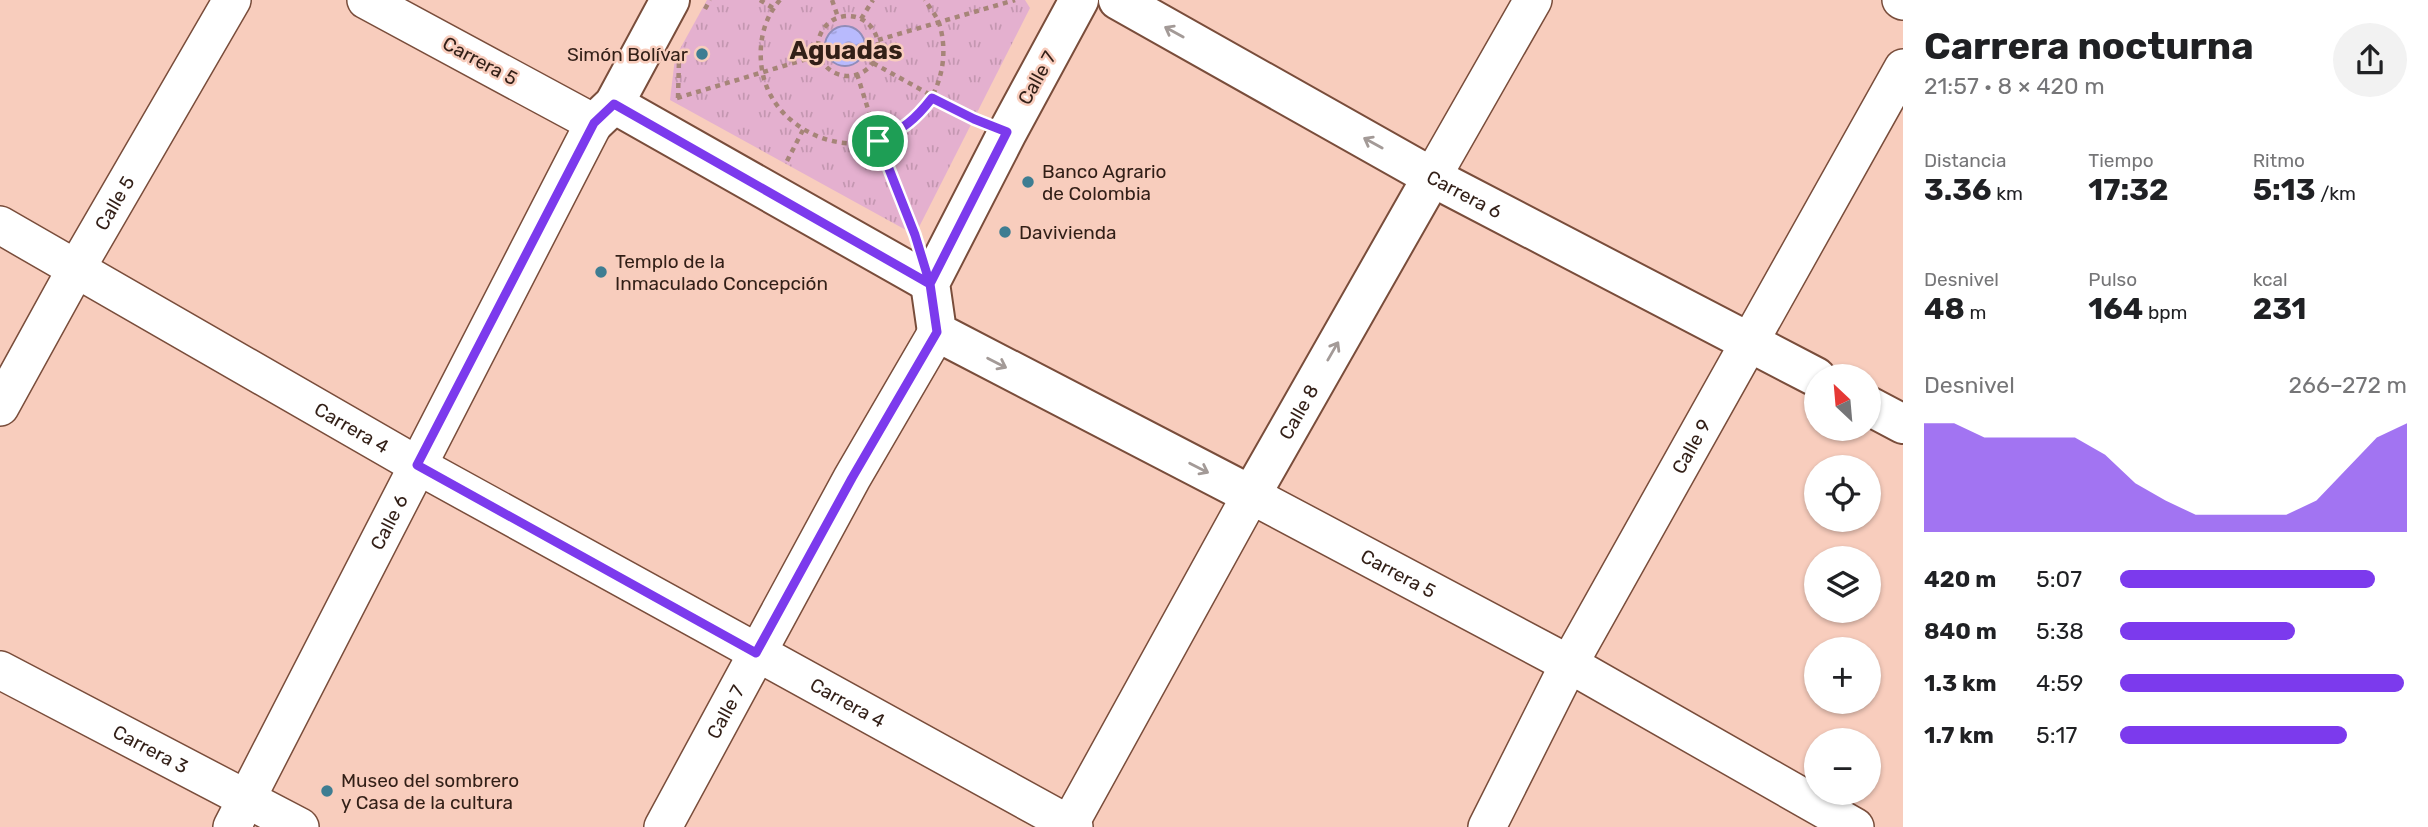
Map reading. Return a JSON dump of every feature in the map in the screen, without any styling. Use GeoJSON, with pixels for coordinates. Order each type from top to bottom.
{"type":"FeatureCollection","features":[{"type":"Feature","properties":{"kind":"main road","name":"Calle 7"},"geometry":{"type":"LineString","coordinates":[[930,284],[1007,132],[1079,0]]}},
{"type":"Feature","properties":{"kind":"main road","name":"Carrera 6"},"geometry":{"type":"LineString","coordinates":[[1118,0],[1432,177],[1804,370]]}},
{"type":"Feature","properties":{"kind":"main road","name":"Calle 6"},"geometry":{"type":"LineString","coordinates":[[604,113],[687,6]]}},
{"type":"Feature","properties":{"kind":"main road","name":"Carrera 5"},"geometry":{"type":"LineString","coordinates":[[604,113],[930,284]]}},
{"type":"Feature","properties":{"kind":"main road","name":"Calle 8"},"geometry":{"type":"LineString","coordinates":[[1251,495],[1432,177]]}},
{"type":"Feature","properties":{"kind":"main road"},"geometry":{"type":"LineString","coordinates":[[930,284],[937,332]]}},
{"type":"Feature","properties":{"kind":"main road","name":"Carrera 5"},"geometry":{"type":"LineString","coordinates":[[937,332],[1251,495]]}},
{"type":"Feature","properties":{"kind":"main road"},"geometry":{"type":"LineString","coordinates":[[1881,412],[1903,424]]}},
{"type":"Feature","properties":{"kind":"street","name":"Calle 5"},"geometry":{"type":"LineString","coordinates":[[0,407],[76,269],[232,0]]}},
{"type":"Feature","properties":{"kind":"street","name":"Carrera 5"},"geometry":{"type":"LineString","coordinates":[[366,0],[604,113]]}},
{"type":"Feature","properties":{"kind":"street","name":"Calle 8"},"geometry":{"type":"LineString","coordinates":[[1432,177],[1533,0]]}},
{"type":"Feature","properties":{"kind":"street","name":"Calle 9"},"geometry":{"type":"LineString","coordinates":[[1487,827],[1569,664],[1903,68]]}},
{"type":"Feature","properties":{"kind":"street","name":"Calle 6"},"geometry":{"type":"LineString","coordinates":[[240,813],[417,465],[604,113]]}},
{"type":"Feature","properties":{"kind":"street","name":"Carrera 4"},"geometry":{"type":"LineString","coordinates":[[0,225],[417,465],[1070,826]]}},
{"type":"Feature","properties":{"kind":"street","name":"Calle 7"},"geometry":{"type":"LineString","coordinates":[[663,827],[852,478],[937,332]]}},
{"type":"Feature","properties":{"kind":"street","name":"Carrera 5"},"geometry":{"type":"LineString","coordinates":[[1251,495],[1569,664],[1855,827]]}},
{"type":"Feature","properties":{"kind":"street","name":"Calle 8"},"geometry":{"type":"LineString","coordinates":[[1070,826],[1251,495]]}},
{"type":"Feature","properties":{"kind":"street","name":"Carrera 3"},"geometry":{"type":"LineString","coordinates":[[0,670],[240,813],[300,827]]}},
{"type":"Feature","properties":{"kind":"path"},"geometry":{"type":"LineString","coordinates":[[687,6],[710,0]]}},
{"type":"Feature","properties":{"kind":"path"},"geometry":{"type":"LineString","coordinates":[[761,0],[773,8]]}},
{"type":"Feature","properties":{"kind":"path"},"geometry":{"type":"LineString","coordinates":[[780,0],[766,23],[760,57],[771,96],[784,115],[803,130],[826,141],[852,144],[878,141],[899,131],[918,117],[932,98],[941,74],[944,48],[939,23],[925,0]]}},
{"type":"Feature","properties":{"kind":"path"},"geometry":{"type":"LineString","coordinates":[[832,0],[838,18]]}},
{"type":"Feature","properties":{"kind":"path"},"geometry":{"type":"LineString","coordinates":[[861,19],[873,0]]}},
{"type":"Feature","properties":{"kind":"path"},"geometry":{"type":"LineString","coordinates":[[878,40],[1015,0]]}},
{"type":"Feature","properties":{"kind":"path"},"geometry":{"type":"LineString","coordinates":[[854,16],[861,19],[869,24],[878,40],[873,63],[857,74],[839,74],[824,63],[820,55],[818,48],[821,34],[825,27],[838,18],[854,16]]}},
{"type":"Feature","properties":{"kind":"path"},"geometry":{"type":"LineString","coordinates":[[670,100],[820,55]]}},
{"type":"Feature","properties":{"kind":"path"},"geometry":{"type":"LineString","coordinates":[[678,98],[679,58]]}},
{"type":"Feature","properties":{"kind":"path"},"geometry":{"type":"LineString","coordinates":[[873,63],[932,98],[1007,132]]}},
{"type":"Feature","properties":{"kind":"path"},"geometry":{"type":"LineString","coordinates":[[857,74],[878,141],[915,235],[930,284]]}},
{"type":"Feature","properties":{"kind":"green space"},"geometry":{"type":"Polygon","coordinates":[[[707,0],[1025,0],[1030,8],[915,235],[670,100],[675,58],[707,0]]]}},
{"type":"Feature","properties":{"kind":"water"},"geometry":{"type":"Polygon","coordinates":[[[845,26],[859,32],[865,46],[859,60],[845,66],[831,60],[825,46],[831,32],[845,26]]]}},
{"type":"Feature","properties":{"kind":"place","name":"Simón Bolívar"},"geometry":{"type":"Point","coordinates":[702,54]}},
{"type":"Feature","properties":{"kind":"place","name":"Banco Agrario de Colombia"},"geometry":{"type":"Point","coordinates":[1028,182]}},
{"type":"Feature","properties":{"kind":"place","name":"Davivienda"},"geometry":{"type":"Point","coordinates":[1005,232]}},
{"type":"Feature","properties":{"kind":"place","name":"Templo de la Inmaculado Concepción"},"geometry":{"type":"Point","coordinates":[601,272]}},
{"type":"Feature","properties":{"kind":"place","name":"Museo del sombrero y Casa de la cultura"},"geometry":{"type":"Point","coordinates":[327,791]}},
{"type":"Feature","properties":{"kind":"district","name":"Aguadas"},"geometry":{"type":"Point","coordinates":[846,50]}},
{"type":"Feature","properties":{"kind":"route"},"geometry":{"type":"LineString","coordinates":[[878,141],[899,131],[918,117],[932,98],[1007,132],[930,284],[937,332],[852,478],[756,653],[417,465],[594,123],[614,104],[930,284],[915,235],[878,141]]}}]}
